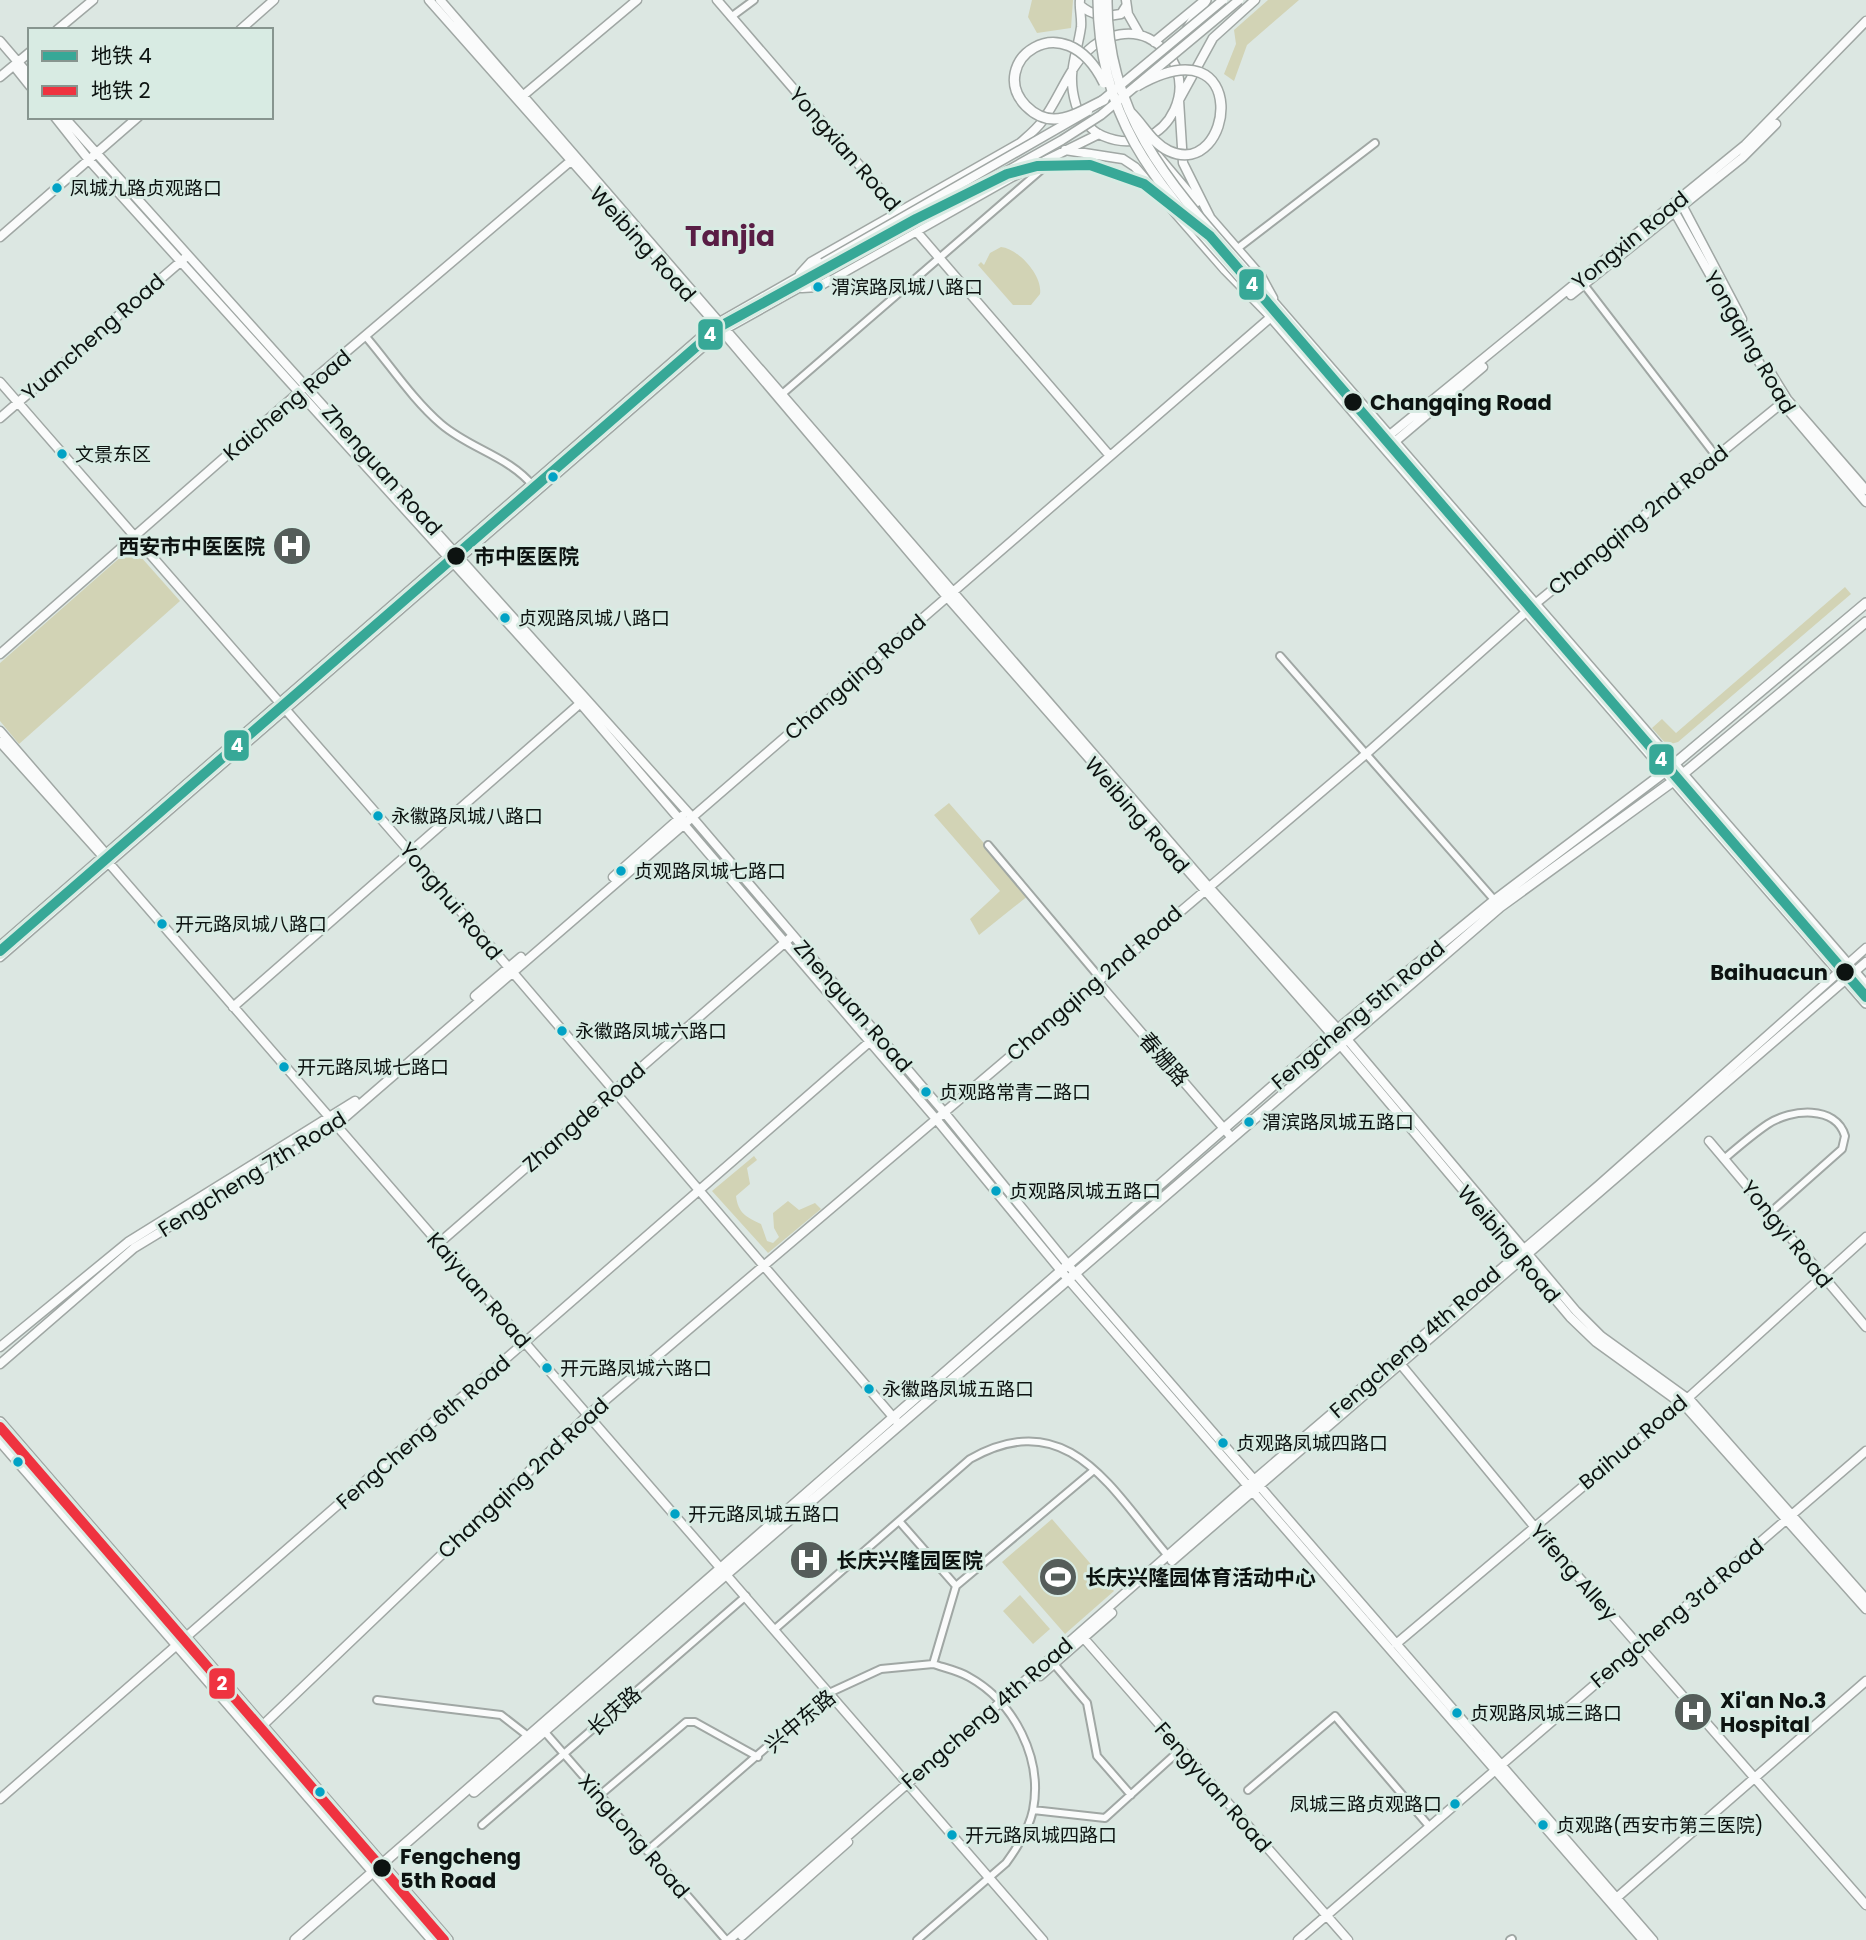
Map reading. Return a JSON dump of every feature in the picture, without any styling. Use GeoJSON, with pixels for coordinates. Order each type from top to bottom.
{"type":"FeatureCollection","features":[{"type":"Feature","properties":{"kind":"main road"},"geometry":{"type":"LineString","coordinates":[[1098,0],[1098,30],[1105,69],[1125,126],[1141,159],[1160,185],[1250,283]]}},
{"type":"Feature","properties":{"kind":"main road"},"geometry":{"type":"LineString","coordinates":[[1109,0],[1107,13],[1110,48],[1127,109],[1162,173],[1275,314],[1535,604],[1866,985]]}},
{"type":"Feature","properties":{"kind":"main road"},"geometry":{"type":"LineString","coordinates":[[1181,36],[1205,0]]}},
{"type":"Feature","properties":{"kind":"main road"},"geometry":{"type":"LineString","coordinates":[[1104,100],[1055,119],[1041,117],[1028,109],[1015,89],[1016,67],[1023,50],[1043,36],[1066,36],[1081,43],[1093,58],[1115,113],[1125,126]]}},
{"type":"Feature","properties":{"kind":"main road"},"geometry":{"type":"LineString","coordinates":[[1127,109],[1155,144],[1172,153],[1192,152],[1203,146],[1214,137],[1222,121],[1223,105],[1218,91],[1206,77],[1194,71],[1172,69],[1138,86]]}},
{"type":"Feature","properties":{"kind":"main road"},"geometry":{"type":"LineString","coordinates":[[1388,442],[1528,613],[1866,1003]]}},
{"type":"Feature","properties":{"kind":"main road","name":"Fengcheng 5th Road"},"geometry":{"type":"LineString","coordinates":[[1229,1134],[1335,1032],[1675,764],[1866,603]]}},
{"type":"Feature","properties":{"kind":"main road","name":"Fengcheng 5th Road"},"geometry":{"type":"LineString","coordinates":[[304,1940],[528,1736],[724,1570],[1068,1271],[1343,1041],[1497,903],[1683,774],[1866,622]]}},
{"type":"Feature","properties":{"kind":"main road"},"geometry":{"type":"LineString","coordinates":[[0,1422],[432,1940]]}},
{"type":"Feature","properties":{"kind":"main road"},"geometry":{"type":"LineString","coordinates":[[0,1441],[180,1641],[262,1726],[448,1940]]}},
{"type":"Feature","properties":{"kind":"main road","name":"Fengcheng 5th Road"},"geometry":{"type":"LineString","coordinates":[[384,1866],[544,1731],[724,1570]]}},
{"type":"Feature","properties":{"kind":"main road","name":"Fengcheng 5th Road"},"geometry":{"type":"LineString","coordinates":[[295,1940],[375,1874]]}},
{"type":"Feature","properties":{"kind":"street"},"geometry":{"type":"LineString","coordinates":[[59,28],[93,0]]}},
{"type":"Feature","properties":{"kind":"street"},"geometry":{"type":"LineString","coordinates":[[242,28],[274,0]]}},
{"type":"Feature","properties":{"kind":"street","name":"Weibing Road"},"geometry":{"type":"LineString","coordinates":[[429,0],[520,99],[1205,888],[1343,1041],[1523,1253],[1570,1317],[1596,1342],[1684,1400],[1866,1609]]}},
{"type":"Feature","properties":{"kind":"street","name":"Weibing Road"},"geometry":{"type":"LineString","coordinates":[[440,0],[520,99]]}},
{"type":"Feature","properties":{"kind":"street"},"geometry":{"type":"LineString","coordinates":[[520,99],[637,0]]}},
{"type":"Feature","properties":{"kind":"street","name":"Yongxian Road"},"geometry":{"type":"LineString","coordinates":[[717,0],[1110,456]]}},
{"type":"Feature","properties":{"kind":"street"},"geometry":{"type":"LineString","coordinates":[[731,17],[754,0]]}},
{"type":"Feature","properties":{"kind":"street"},"geometry":{"type":"LineString","coordinates":[[1154,42],[1205,0]]}},
{"type":"Feature","properties":{"kind":"street"},"geometry":{"type":"LineString","coordinates":[[825,268],[1036,144],[1104,100],[1223,0]]}},
{"type":"Feature","properties":{"kind":"street"},"geometry":{"type":"LineString","coordinates":[[0,946],[282,707],[720,327],[1062,140],[1138,86],[1239,0]]}},
{"type":"Feature","properties":{"kind":"street"},"geometry":{"type":"LineString","coordinates":[[1080,3],[1081,26],[1072,59],[1077,108],[1086,123],[1099,134],[1122,141],[1146,138],[1161,129],[1172,116],[1213,38],[1255,0]]}},
{"type":"Feature","properties":{"kind":"street"},"geometry":{"type":"LineString","coordinates":[[1080,3],[1089,14],[1109,16],[1121,14],[1126,3]]}},
{"type":"Feature","properties":{"kind":"street"},"geometry":{"type":"LineString","coordinates":[[1126,3],[1140,36]]}},
{"type":"Feature","properties":{"kind":"street","name":"Yongxin Road"},"geometry":{"type":"LineString","coordinates":[[1677,206],[1765,127],[1866,21]]}},
{"type":"Feature","properties":{"kind":"street","name":"Yongxin Road"},"geometry":{"type":"LineString","coordinates":[[1388,442],[1677,206],[1751,149],[1866,28]]}},
{"type":"Feature","properties":{"kind":"street"},"geometry":{"type":"LineString","coordinates":[[797,283],[811,262],[1020,143],[1043,120],[1092,46],[1123,34],[1140,36],[1154,42],[1168,54],[1177,68],[1183,163],[1211,219]]}},
{"type":"Feature","properties":{"kind":"street"},"geometry":{"type":"LineString","coordinates":[[0,41],[28,83]]}},
{"type":"Feature","properties":{"kind":"street"},"geometry":{"type":"LineString","coordinates":[[0,77],[28,54]]}},
{"type":"Feature","properties":{"kind":"street"},"geometry":{"type":"LineString","coordinates":[[16,64],[28,74]]}},
{"type":"Feature","properties":{"kind":"street","name":"Zhenguan Road"},"geometry":{"type":"LineString","coordinates":[[57,119],[583,700],[690,814],[789,939]]}},
{"type":"Feature","properties":{"kind":"street","name":"Zhenguan Road"},"geometry":{"type":"LineString","coordinates":[[65,119],[92,157]]}},
{"type":"Feature","properties":{"kind":"street"},"geometry":{"type":"LineString","coordinates":[[0,237],[136,119]]}},
{"type":"Feature","properties":{"kind":"street"},"geometry":{"type":"LineString","coordinates":[[797,283],[818,287],[1012,177],[1099,134]]}},
{"type":"Feature","properties":{"kind":"street"},"geometry":{"type":"LineString","coordinates":[[1146,138],[1261,276],[1275,314]]}},
{"type":"Feature","properties":{"kind":"street"},"geometry":{"type":"LineString","coordinates":[[1238,248],[1375,143]]}},
{"type":"Feature","properties":{"kind":"street"},"geometry":{"type":"LineString","coordinates":[[780,397],[1065,150],[1122,159],[1135,167],[1225,270],[1275,314]]}},
{"type":"Feature","properties":{"kind":"street"},"geometry":{"type":"LineString","coordinates":[[1005,152],[1014,160],[1017,169],[1012,177]]}},
{"type":"Feature","properties":{"kind":"street","name":"Kaicheng Road"},"geometry":{"type":"LineString","coordinates":[[0,654],[303,389],[367,338],[573,160]]}},
{"type":"Feature","properties":{"kind":"street","name":"Yongqing Road"},"geometry":{"type":"LineString","coordinates":[[1677,206],[1784,401],[1866,502]]}},
{"type":"Feature","properties":{"kind":"street","name":"Yuancheng Road"},"geometry":{"type":"LineString","coordinates":[[0,418],[184,259]]}},
{"type":"Feature","properties":{"kind":"street"},"geometry":{"type":"LineString","coordinates":[[1583,283],[1716,456]]}},
{"type":"Feature","properties":{"kind":"street","name":"Changqing Road"},"geometry":{"type":"LineString","coordinates":[[690,814],[950,595],[1275,314]]}},
{"type":"Feature","properties":{"kind":"street"},"geometry":{"type":"LineString","coordinates":[[367,338],[439,423],[465,442],[519,469],[535,488]]}},
{"type":"Feature","properties":{"kind":"street","name":"Yonghui Road"},"geometry":{"type":"LineString","coordinates":[[0,382],[409,851],[896,1421]]}},
{"type":"Feature","properties":{"kind":"street","name":"Yongqing Road"},"geometry":{"type":"LineString","coordinates":[[1784,401],[1866,490]]}},
{"type":"Feature","properties":{"kind":"street","name":"Changqing 2nd Road"},"geometry":{"type":"LineString","coordinates":[[262,1726],[588,1415],[1205,888],[1366,754],[1535,604],[1784,401]]}},
{"type":"Feature","properties":{"kind":"street"},"geometry":{"type":"LineString","coordinates":[[1280,656],[1497,903]]}},
{"type":"Feature","properties":{"kind":"street"},"geometry":{"type":"LineString","coordinates":[[233,1007],[583,700]]}},
{"type":"Feature","properties":{"kind":"street","name":"Zhenguan Road"},"geometry":{"type":"LineString","coordinates":[[583,700],[682,821],[874,1038],[944,1112],[1068,1271]]}},
{"type":"Feature","properties":{"kind":"street","name":"Kaiyuan Road"},"geometry":{"type":"LineString","coordinates":[[0,732],[332,1123],[724,1570],[1043,1940]]}},
{"type":"Feature","properties":{"kind":"street","name":"Kaiyuan Road"},"geometry":{"type":"LineString","coordinates":[[0,741],[105,857]]}},
{"type":"Feature","properties":{"kind":"street","name":"Fengcheng 7th Road"},"geometry":{"type":"LineString","coordinates":[[0,1364],[134,1248],[332,1123],[690,814]]}},
{"type":"Feature","properties":{"kind":"street"},"geometry":{"type":"LineString","coordinates":[[988,845],[1099,979]]}},
{"type":"Feature","properties":{"kind":"street"},"geometry":{"type":"LineString","coordinates":[[0,957],[105,857]]}},
{"type":"Feature","properties":{"kind":"street","name":"Zhangde Road"},"geometry":{"type":"LineString","coordinates":[[438,1244],[789,939]]}},
{"type":"Feature","properties":{"kind":"street"},"geometry":{"type":"LineString","coordinates":[[1523,1253],[1843,976],[1866,948]]}},
{"type":"Feature","properties":{"kind":"street"},"geometry":{"type":"LineString","coordinates":[[1851,968],[1866,962]]}},
{"type":"Feature","properties":{"kind":"street","name":"春姗路"},"geometry":{"type":"LineString","coordinates":[[1099,979],[1229,1134]]}},
{"type":"Feature","properties":{"kind":"street","name":"Zhenguan Road"},"geometry":{"type":"LineString","coordinates":[[874,1038],[936,1119],[1614,1900],[1653,1940]]}},
{"type":"Feature","properties":{"kind":"street","name":"FengCheng 6th Road"},"geometry":{"type":"LineString","coordinates":[[0,1800],[874,1038]]}},
{"type":"Feature","properties":{"kind":"street"},"geometry":{"type":"LineString","coordinates":[[1724,1159],[1770,1122],[1786,1116],[1819,1113],[1837,1121],[1845,1136],[1842,1149],[1771,1212]]}},
{"type":"Feature","properties":{"kind":"street","name":"Fengcheng 7th Road"},"geometry":{"type":"LineString","coordinates":[[0,1346],[128,1242],[332,1123]]}},
{"type":"Feature","properties":{"kind":"street","name":"Yongyi Road"},"geometry":{"type":"LineString","coordinates":[[1709,1141],[1771,1212],[1820,1276],[1866,1326]]}},
{"type":"Feature","properties":{"kind":"street","name":"Baihua Road"},"geometry":{"type":"LineString","coordinates":[[1396,1644],[1533,1525],[1684,1400],[1866,1237]]}},
{"type":"Feature","properties":{"kind":"street","name":"Fengcheng 4th Road"},"geometry":{"type":"LineString","coordinates":[[1003,1704],[1054,1664],[1081,1635],[1523,1253]]}},
{"type":"Feature","properties":{"kind":"street","name":"Yifeng Alley"},"geometry":{"type":"LineString","coordinates":[[1399,1362],[1533,1525],[1866,1905]]}},
{"type":"Feature","properties":{"kind":"street"},"geometry":{"type":"LineString","coordinates":[[775,1629],[970,1459],[1007,1442],[1037,1441],[1066,1448],[1083,1458],[1169,1557]]}},
{"type":"Feature","properties":{"kind":"street","name":"Fengcheng 3rd Road"},"geometry":{"type":"LineString","coordinates":[[1298,1940],[1866,1451]]}},
{"type":"Feature","properties":{"kind":"street"},"geometry":{"type":"LineString","coordinates":[[917,1940],[990,1878],[1018,1847],[1033,1810],[1033,1776],[1026,1742],[1003,1704],[967,1676],[933,1664],[956,1586],[1094,1470]]}},
{"type":"Feature","properties":{"kind":"street","name":"Zhenguan Road"},"geometry":{"type":"LineString","coordinates":[[1254,1486],[1396,1644],[1498,1767]]}},
{"type":"Feature","properties":{"kind":"street","name":"Fengcheng 4th Road"},"geometry":{"type":"LineString","coordinates":[[727,1940],[1254,1486]]}},
{"type":"Feature","properties":{"kind":"street","name":"Weibing Road"},"geometry":{"type":"LineString","coordinates":[[1789,1518],[1866,1599]]}},
{"type":"Feature","properties":{"kind":"street"},"geometry":{"type":"LineString","coordinates":[[899,1521],[956,1586]]}},
{"type":"Feature","properties":{"kind":"street","name":"长庆路"},"geometry":{"type":"LineString","coordinates":[[482,1825],[746,1596]]}},
{"type":"Feature","properties":{"kind":"street","name":"Fengyuan Road"},"geometry":{"type":"LineString","coordinates":[[1081,1635],[1348,1940]]}},
{"type":"Feature","properties":{"kind":"street","name":"兴中东路"},"geometry":{"type":"LineString","coordinates":[[647,1851],[829,1693],[881,1669],[933,1664]]}},
{"type":"Feature","properties":{"kind":"street"},"geometry":{"type":"LineString","coordinates":[[1054,1664],[1087,1703],[1097,1756],[1131,1795]]}},
{"type":"Feature","properties":{"kind":"street"},"geometry":{"type":"LineString","coordinates":[[1614,1900],[1866,1681]]}},
{"type":"Feature","properties":{"kind":"street"},"geometry":{"type":"LineString","coordinates":[[377,1700],[501,1715],[528,1736]]}},
{"type":"Feature","properties":{"kind":"street"},"geometry":{"type":"LineString","coordinates":[[1248,1790],[1335,1716],[1429,1826]]}},
{"type":"Feature","properties":{"kind":"street"},"geometry":{"type":"LineString","coordinates":[[600,1796],[686,1722],[695,1722],[758,1757]]}},
{"type":"Feature","properties":{"kind":"street","name":"XingLong Road"},"geometry":{"type":"LineString","coordinates":[[544,1731],[727,1940]]}},
{"type":"Feature","properties":{"kind":"street"},"geometry":{"type":"LineString","coordinates":[[1033,1810],[1105,1818],[1180,1750]]}},
{"type":"Feature","properties":{"kind":"street","name":"Fengcheng 4th Road"},"geometry":{"type":"LineString","coordinates":[[737,1940],[909,1785]]}},
{"type":"Feature","properties":{"kind":"street","name":"Zhenguan Road"},"geometry":{"type":"LineString","coordinates":[[1614,1900],[1643,1940]]}},
{"type":"Feature","properties":{"kind":"green space"},"geometry":{"type":"Polygon","coordinates":[[[1032,0],[1073,0],[1071,28],[1037,33],[1028,17],[1032,0]]]}},
{"type":"Feature","properties":{"kind":"green space"},"geometry":{"type":"Polygon","coordinates":[[[1268,0],[1299,0],[1247,45],[1234,81],[1224,74],[1236,44],[1234,30],[1268,0]]]}},
{"type":"Feature","properties":{"kind":"green space"},"geometry":{"type":"Polygon","coordinates":[[[1001,247],[1022,258],[1038,279],[1040,294],[1031,305],[1013,305],[978,265],[981,262],[984,265],[990,253],[1001,247]]]}},
{"type":"Feature","properties":{"kind":"green space"},"geometry":{"type":"Polygon","coordinates":[[[132,547],[180,601],[19,744],[0,721],[0,663],[132,547]]]}},
{"type":"Feature","properties":{"kind":"green space"},"geometry":{"type":"Polygon","coordinates":[[[1845,587],[1851,594],[1678,742],[1667,745],[1652,728],[1662,719],[1676,733],[1845,587]]]}},
{"type":"Feature","properties":{"kind":"green space"},"geometry":{"type":"Polygon","coordinates":[[[949,803],[1029,895],[979,935],[970,919],[1000,891],[934,815],[949,803]]]}},
{"type":"Feature","properties":{"kind":"green space"},"geometry":{"type":"Polygon","coordinates":[[[754,1156],[757,1160],[747,1168],[750,1184],[736,1196],[744,1214],[761,1224],[767,1241],[773,1243],[779,1237],[774,1228],[773,1213],[788,1201],[799,1210],[815,1203],[821,1209],[768,1253],[712,1191],[754,1156]]]}},
{"type":"Feature","properties":{"kind":"green space","name":"长庆兴隆园体育活动中心"},"geometry":{"type":"Polygon","coordinates":[[[1052,1519],[1114,1591],[1065,1634],[1002,1562],[1052,1519]]]}},
{"type":"Feature","properties":{"kind":"green space"},"geometry":{"type":"Polygon","coordinates":[[[1020,1595],[1050,1629],[1033,1644],[1003,1611],[1020,1595]]]}},
{"type":"Feature","properties":{"kind":"metro line","name":"4"},"geometry":{"type":"LineString","coordinates":[[0,951],[719,327],[916,219],[1007,174],[1037,166],[1090,165],[1144,184],[1210,236],[1866,997]]}},
{"type":"Feature","properties":{"kind":"metro line","name":"2"},"geometry":{"type":"LineString","coordinates":[[0,1427],[444,1940]]}},
{"type":"Feature","properties":{"kind":"place","name":"凤城九路贞观路口"},"geometry":{"type":"Point","coordinates":[57,188]}},
{"type":"Feature","properties":{"kind":"place","name":"渭滨路凤城八路口"},"geometry":{"type":"Point","coordinates":[818,287]}},
{"type":"Feature","properties":{"kind":"place","name":"Changqing Road"},"geometry":{"type":"Point","coordinates":[1353,402]}},
{"type":"Feature","properties":{"kind":"place","name":"文景东区"},"geometry":{"type":"Point","coordinates":[62,454]}},
{"type":"Feature","properties":{"kind":"place","name":"西安市中医医院"},"geometry":{"type":"Point","coordinates":[292,546]}},
{"type":"Feature","properties":{"kind":"place","name":"市中医医院"},"geometry":{"type":"Point","coordinates":[456,556]}},
{"type":"Feature","properties":{"kind":"place","name":"贞观路凤城八路口"},"geometry":{"type":"Point","coordinates":[505,618]}},
{"type":"Feature","properties":{"kind":"place","name":"永徽路凤城八路口"},"geometry":{"type":"Point","coordinates":[378,816]}},
{"type":"Feature","properties":{"kind":"place","name":"贞观路凤城七路口"},"geometry":{"type":"Point","coordinates":[621,871]}},
{"type":"Feature","properties":{"kind":"place","name":"开元路凤城八路口"},"geometry":{"type":"Point","coordinates":[162,924]}},
{"type":"Feature","properties":{"kind":"place","name":"Baihuacun"},"geometry":{"type":"Point","coordinates":[1845,972]}},
{"type":"Feature","properties":{"kind":"place","name":"永徽路凤城六路口"},"geometry":{"type":"Point","coordinates":[562,1031]}},
{"type":"Feature","properties":{"kind":"place","name":"开元路凤城七路口"},"geometry":{"type":"Point","coordinates":[284,1067]}},
{"type":"Feature","properties":{"kind":"place","name":"贞观路常青二路口"},"geometry":{"type":"Point","coordinates":[926,1092]}},
{"type":"Feature","properties":{"kind":"place","name":"渭滨路凤城五路口"},"geometry":{"type":"Point","coordinates":[1249,1122]}},
{"type":"Feature","properties":{"kind":"place","name":"贞观路凤城五路口"},"geometry":{"type":"Point","coordinates":[996,1191]}},
{"type":"Feature","properties":{"kind":"place","name":"开元路凤城六路口"},"geometry":{"type":"Point","coordinates":[547,1368]}},
{"type":"Feature","properties":{"kind":"place","name":"永徽路凤城五路口"},"geometry":{"type":"Point","coordinates":[869,1389]}},
{"type":"Feature","properties":{"kind":"place","name":"贞观路凤城四路口"},"geometry":{"type":"Point","coordinates":[1223,1443]}},
{"type":"Feature","properties":{"kind":"place","name":"开元路凤城五路口"},"geometry":{"type":"Point","coordinates":[675,1514]}},
{"type":"Feature","properties":{"kind":"place","name":"长庆兴隆园医院"},"geometry":{"type":"Point","coordinates":[809,1560]}},
{"type":"Feature","properties":{"kind":"place","name":"长庆兴隆园体育活动中心"},"geometry":{"type":"Point","coordinates":[1058,1577]}},
{"type":"Feature","properties":{"kind":"place","name":"Xi'an No.3 Hospital"},"geometry":{"type":"Point","coordinates":[1693,1712]}},
{"type":"Feature","properties":{"kind":"place","name":"贞观路凤城三路口"},"geometry":{"type":"Point","coordinates":[1457,1713]}},
{"type":"Feature","properties":{"kind":"place","name":"凤城三路贞观路口"},"geometry":{"type":"Point","coordinates":[1455,1804]}},
{"type":"Feature","properties":{"kind":"place","name":"贞观路(西安市第三医院)"},"geometry":{"type":"Point","coordinates":[1543,1825]}},
{"type":"Feature","properties":{"kind":"place","name":"开元路凤城四路口"},"geometry":{"type":"Point","coordinates":[952,1835]}},
{"type":"Feature","properties":{"kind":"place","name":"Fengcheng 5th Road"},"geometry":{"type":"Point","coordinates":[382,1868]}},
{"type":"Feature","properties":{"kind":"district","name":"Tanjia"},"geometry":{"type":"Point","coordinates":[730,236]}}]}
